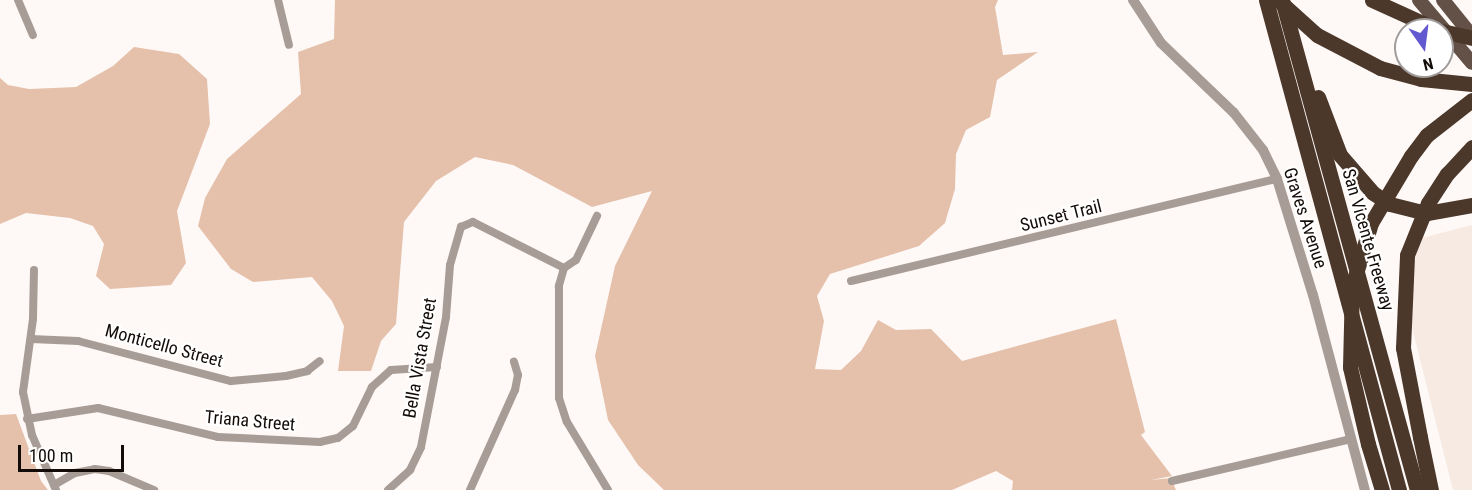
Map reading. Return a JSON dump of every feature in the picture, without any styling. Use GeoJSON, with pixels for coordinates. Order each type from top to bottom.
{"type":"FeatureCollection","features":[{"type":"Feature","properties":{"kind":"highway","name":"San Vicente Freeway"},"geometry":{"type":"LineString","coordinates":[[1266,0],[1399,490]]}},
{"type":"Feature","properties":{"kind":"highway","name":"San Vicente Freeway"},"geometry":{"type":"LineString","coordinates":[[1282,0],[1418,490]]}},
{"type":"Feature","properties":{"kind":"highway"},"geometry":{"type":"LineString","coordinates":[[1282,0],[1317,35],[1380,68],[1421,79],[1472,84]]}},
{"type":"Feature","properties":{"kind":"highway"},"geometry":{"type":"LineString","coordinates":[[1282,0],[1336,147],[1363,185],[1390,204],[1427,213],[1472,205]]}},
{"type":"Feature","properties":{"kind":"highway"},"geometry":{"type":"LineString","coordinates":[[1372,0],[1411,18]]}},
{"type":"Feature","properties":{"kind":"highway"},"geometry":{"type":"LineString","coordinates":[[1454,34],[1472,37]]}},
{"type":"Feature","properties":{"kind":"highway"},"geometry":{"type":"LineString","coordinates":[[1382,490],[1368,444],[1350,367],[1349,313],[1359,255],[1381,203],[1414,151],[1446,118],[1472,100]]}},
{"type":"Feature","properties":{"kind":"highway"},"geometry":{"type":"LineString","coordinates":[[1431,490],[1403,348],[1407,255],[1428,203],[1447,174],[1472,147]]}},
{"type":"Feature","properties":{"kind":"main road"},"geometry":{"type":"LineString","coordinates":[[1419,0],[1472,63]]}},
{"type":"Feature","properties":{"kind":"main road"},"geometry":{"type":"LineString","coordinates":[[1443,0],[1472,37]]}},
{"type":"Feature","properties":{"kind":"street"},"geometry":{"type":"LineString","coordinates":[[18,0],[33,35]]}},
{"type":"Feature","properties":{"kind":"street"},"geometry":{"type":"LineString","coordinates":[[278,0],[289,45]]}},
{"type":"Feature","properties":{"kind":"street","name":"Graves Avenue"},"geometry":{"type":"LineString","coordinates":[[1133,0],[1161,43],[1250,129],[1277,179],[1365,490]]}},
{"type":"Feature","properties":{"kind":"street","name":"Sunset Trail"},"geometry":{"type":"LineString","coordinates":[[851,281],[1277,179]]}},
{"type":"Feature","properties":{"kind":"street"},"geometry":{"type":"LineString","coordinates":[[597,216],[576,260],[564,268],[559,286],[559,398],[567,422],[608,490]]}},
{"type":"Feature","properties":{"kind":"street","name":"Bella Vista Street"},"geometry":{"type":"LineString","coordinates":[[388,490],[410,470],[421,447],[437,367],[450,265],[461,226],[473,222],[564,268]]}},
{"type":"Feature","properties":{"kind":"street"},"geometry":{"type":"LineString","coordinates":[[34,270],[31,339],[23,392],[27,419],[55,488],[75,473],[95,469],[109,471],[154,490]]}},
{"type":"Feature","properties":{"kind":"street","name":"Monticello Street"},"geometry":{"type":"LineString","coordinates":[[31,339],[78,341],[231,381],[286,376],[307,371],[320,361]]}},
{"type":"Feature","properties":{"kind":"street"},"geometry":{"type":"LineString","coordinates":[[470,490],[514,390],[518,375],[514,362]]}},
{"type":"Feature","properties":{"kind":"street","name":"Triana Street"},"geometry":{"type":"LineString","coordinates":[[27,419],[98,408],[218,437],[320,442],[338,438],[353,426],[372,387],[391,370],[437,367]]}},
{"type":"Feature","properties":{"kind":"street"},"geometry":{"type":"LineString","coordinates":[[1172,481],[1351,439]]}},
{"type":"Feature","properties":{"kind":"shaded area"},"geometry":{"type":"Polygon","coordinates":[[[335,0],[998,0],[995,7],[1003,55],[1038,52],[997,80],[990,117],[966,130],[956,154],[955,189],[945,223],[919,246],[830,274],[817,296],[824,321],[815,369],[841,370],[861,351],[878,320],[896,330],[931,329],[962,361],[1116,319],[1145,432],[1141,435],[1172,476],[1151,480],[1171,478],[1176,490],[1012,490],[1013,481],[996,471],[952,490],[664,490],[638,465],[608,420],[595,356],[615,266],[652,191],[592,207],[513,165],[475,157],[436,181],[404,222],[396,324],[381,341],[371,371],[338,371],[344,326],[332,301],[312,277],[253,282],[231,269],[198,226],[205,198],[227,159],[301,94],[298,52],[334,39],[335,0]]]}},
{"type":"Feature","properties":{"kind":"shaded area"},"geometry":{"type":"Polygon","coordinates":[[[134,47],[179,54],[207,79],[210,124],[177,211],[186,263],[171,285],[110,289],[96,276],[104,244],[93,226],[70,218],[26,213],[0,224],[0,78],[8,85],[29,89],[76,87],[113,66],[134,47]]]}},
{"type":"Feature","properties":{"kind":"shaded area"},"geometry":{"type":"Polygon","coordinates":[[[1472,225],[1472,490],[1453,490],[1408,312],[1418,239],[1472,225]]]}},
{"type":"Feature","properties":{"kind":"shaded area"},"geometry":{"type":"Polygon","coordinates":[[[16,414],[41,481],[48,490],[0,490],[0,415],[16,414]]]}}]}
